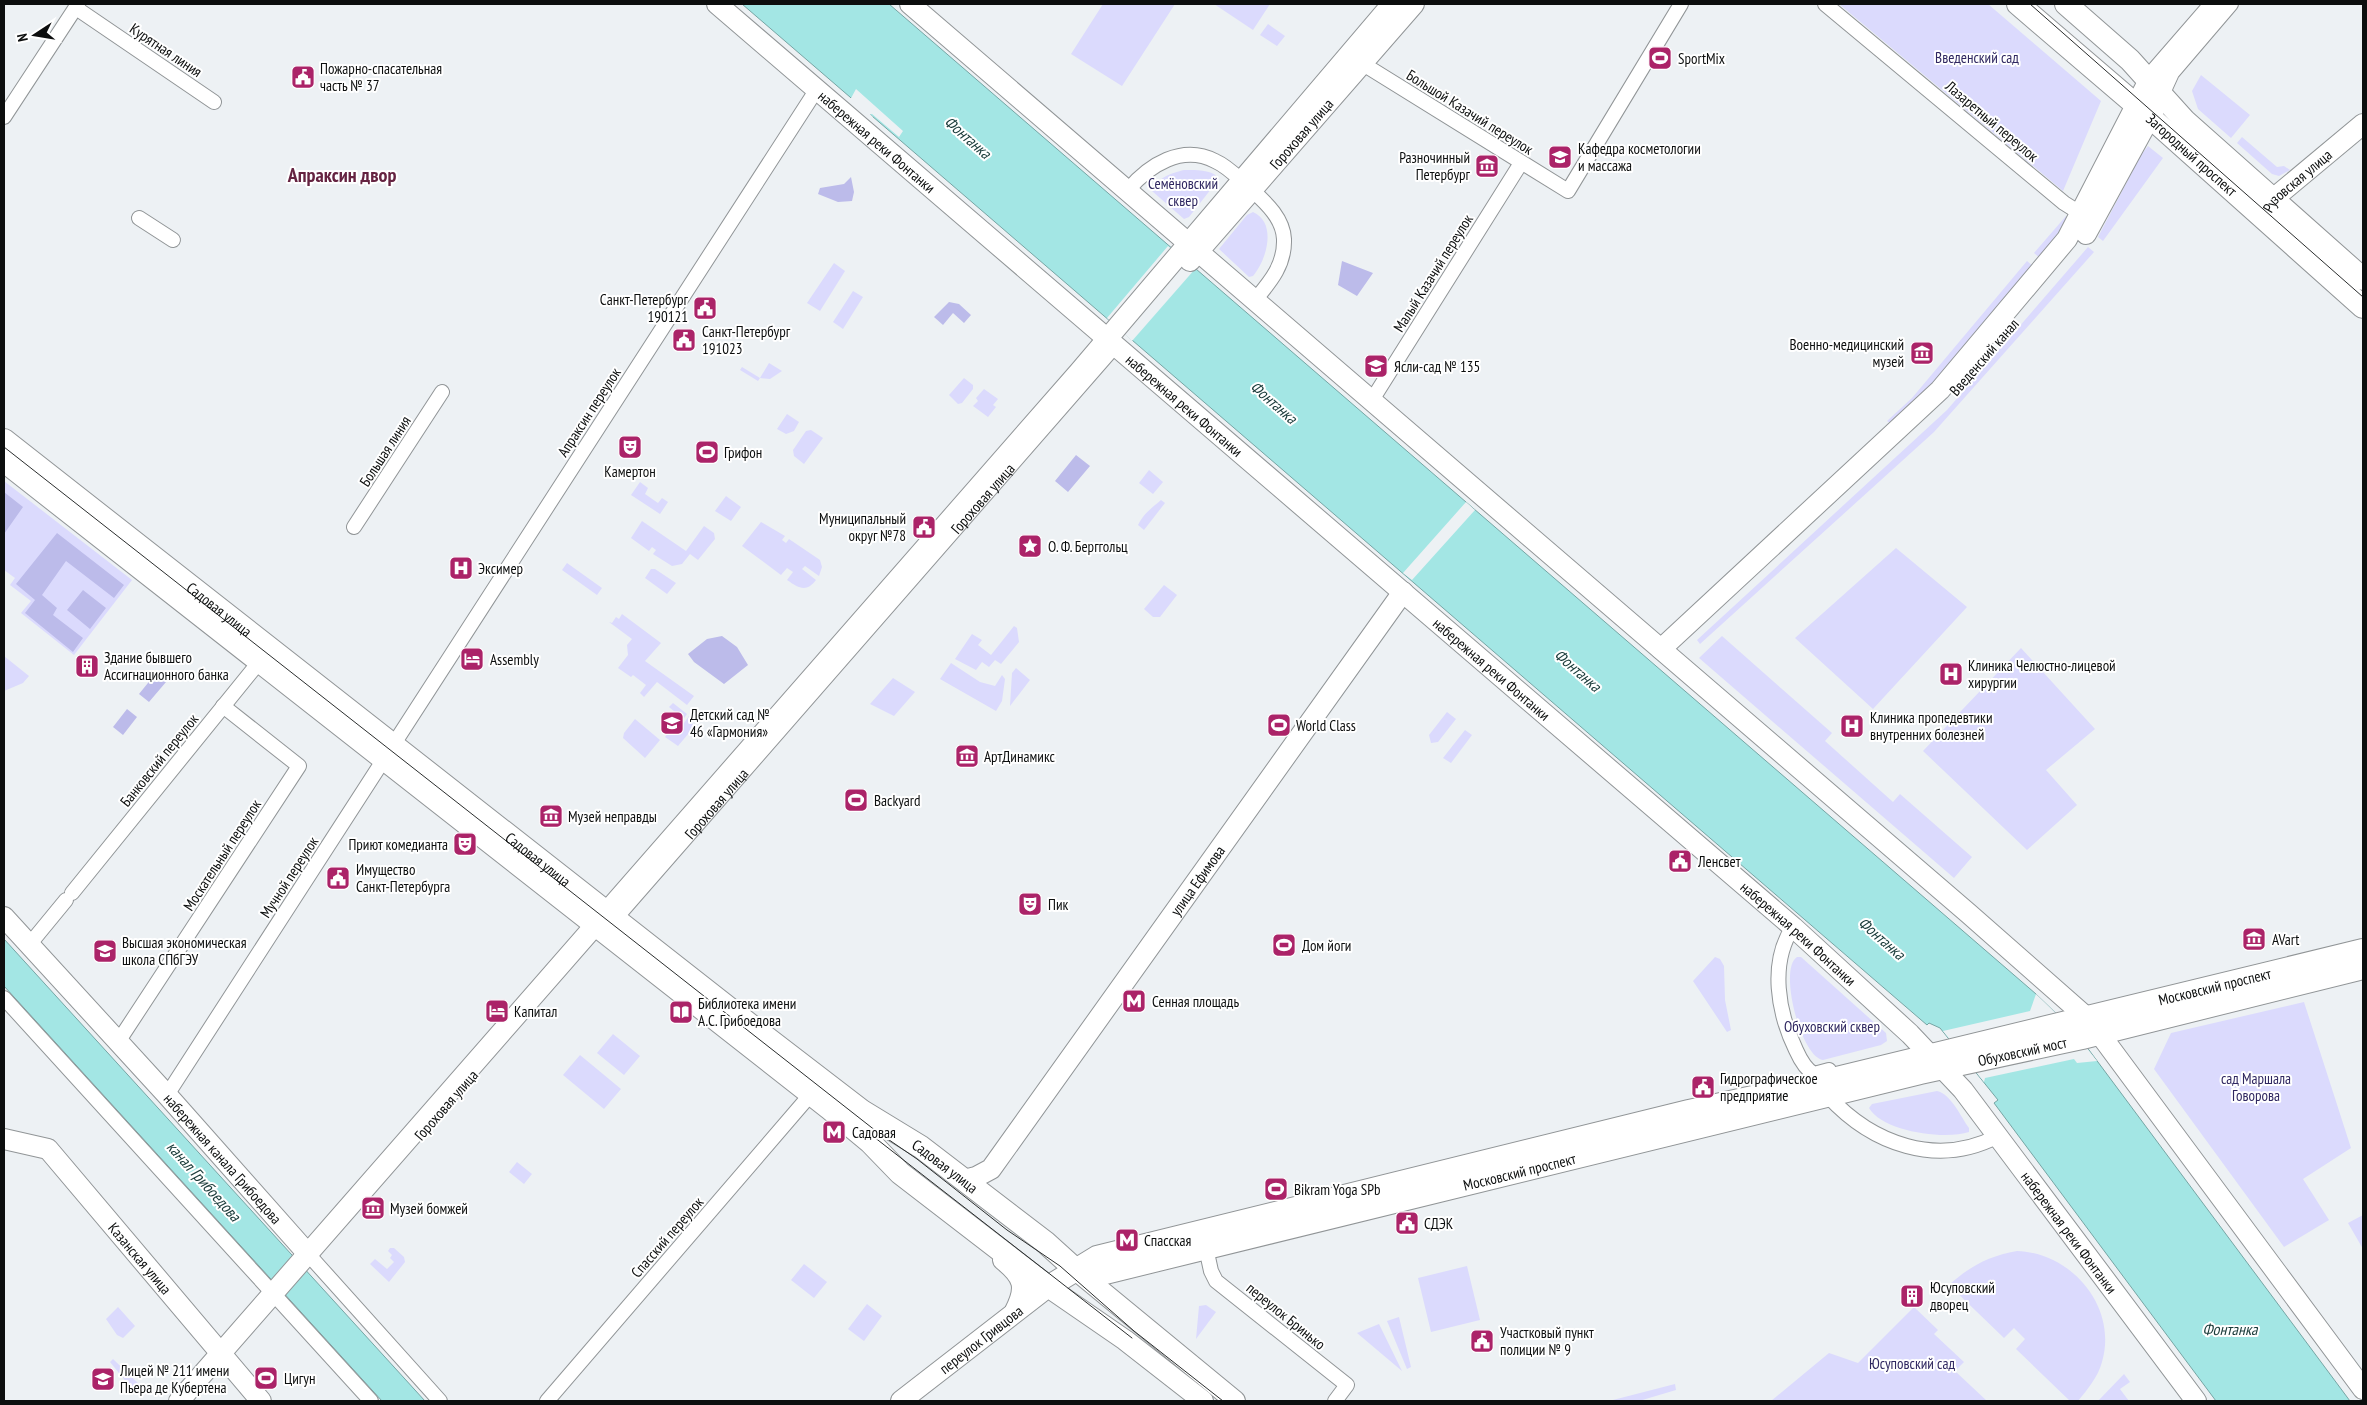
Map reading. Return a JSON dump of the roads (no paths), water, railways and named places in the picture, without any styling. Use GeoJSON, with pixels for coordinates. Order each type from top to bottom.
{"type":"FeatureCollection","features":[{"type":"Feature","properties":{"kind":"main road","name":"набережная реки Фонтанки"},"geometry":{"type":"LineString","coordinates":[[717,4],[817,90],[1116,336],[1403,592],[1946,1059],[1963,1090],[2196,1401]]}},
{"type":"Feature","properties":{"kind":"main road"},"geometry":{"type":"LineString","coordinates":[[910,4],[1128,190],[1188,253],[1255,300],[1666,653],[2083,1027],[2363,1389]]}},
{"type":"Feature","properties":{"kind":"main road","name":"Гороховая улица"},"geometry":{"type":"LineString","coordinates":[[278,1294],[1247,186],[1355,59],[1392,4]]}},
{"type":"Feature","properties":{"kind":"main road","name":"Гороховая улица"},"geometry":{"type":"LineString","coordinates":[[1355,59],[1414,4]]}},
{"type":"Feature","properties":{"kind":"main road","name":"Загородный проспект"},"geometry":{"type":"LineString","coordinates":[[2018,4],[2143,111],[2273,208],[2363,279]]}},
{"type":"Feature","properties":{"kind":"main road","name":"Загородный проспект"},"geometry":{"type":"LineString","coordinates":[[2066,4],[2130,60],[2186,121],[2273,208],[2363,307]]}},
{"type":"Feature","properties":{"kind":"main road","name":"Введенский канал"},"geometry":{"type":"LineString","coordinates":[[1666,653],[1940,390],[2088,217],[2155,87],[2215,4]]}},
{"type":"Feature","properties":{"kind":"main road","name":"Рузовская улица"},"geometry":{"type":"LineString","coordinates":[[2273,208],[2363,124]]}},
{"type":"Feature","properties":{"kind":"main road","name":"Рузовская улица"},"geometry":{"type":"LineString","coordinates":[[2273,208],[2363,140]]}},
{"type":"Feature","properties":{"kind":"main road","name":"Садовая улица"},"geometry":{"type":"LineString","coordinates":[[4,440],[265,655]]}},
{"type":"Feature","properties":{"kind":"main road","name":"Садовая улица"},"geometry":{"type":"LineString","coordinates":[[4,461],[265,655],[604,921],[870,1142],[900,1173],[1013,1262],[1063,1279]]}},
{"type":"Feature","properties":{"kind":"main road","name":"улица Ефимова"},"geometry":{"type":"LineString","coordinates":[[991,1169],[1403,592]]}},
{"type":"Feature","properties":{"kind":"main road","name":"набережная канала Грибоедова"},"geometry":{"type":"LineString","coordinates":[[4,917],[167,1095],[306,1261]]}},
{"type":"Feature","properties":{"kind":"main road","name":"Садовая улица"},"geometry":{"type":"LineString","coordinates":[[604,921],[862,1111],[921,1147],[1045,1242],[1063,1279],[1125,1340],[1203,1401]]}},
{"type":"Feature","properties":{"kind":"main road","name":"Московский проспект"},"geometry":{"type":"LineString","coordinates":[[2083,1027],[2363,950]]}},
{"type":"Feature","properties":{"kind":"main road","name":"Московский проспект"},"geometry":{"type":"LineString","coordinates":[[2083,1027],[2363,968]]}},
{"type":"Feature","properties":{"kind":"main road","name":"Обуховский мост"},"geometry":{"type":"LineString","coordinates":[[1946,1059],[2083,1027]]}},
{"type":"Feature","properties":{"kind":"main road","name":"Московский проспект"},"geometry":{"type":"LineString","coordinates":[[1063,1279],[1097,1256],[1889,1064],[1946,1059]]}},
{"type":"Feature","properties":{"kind":"main road","name":"Московский проспект"},"geometry":{"type":"LineString","coordinates":[[1063,1279],[1101,1274],[1828,1096],[1946,1059]]}},
{"type":"Feature","properties":{"kind":"main road","name":"Казанская улица"},"geometry":{"type":"LineString","coordinates":[[4,1139],[48,1149],[261,1401]]}},
{"type":"Feature","properties":{"kind":"main road"},"geometry":{"type":"LineString","coordinates":[[964,1180],[976,1177],[991,1169]]}},
{"type":"Feature","properties":{"kind":"main road"},"geometry":{"type":"LineString","coordinates":[[991,1169],[989,1188],[993,1202]]}},
{"type":"Feature","properties":{"kind":"main road"},"geometry":{"type":"LineString","coordinates":[[990,1244],[997,1256],[1016,1271],[1021,1282],[1022,1294],[1015,1312]]}},
{"type":"Feature","properties":{"kind":"main road"},"geometry":{"type":"LineString","coordinates":[[1126,1268],[1116,1280],[1116,1292],[1133,1318]]}},
{"type":"Feature","properties":{"kind":"main road"},"geometry":{"type":"LineString","coordinates":[[1063,1279],[1133,1318],[1235,1401]]}},
{"type":"Feature","properties":{"kind":"main road","name":"переулок Гривцова"},"geometry":{"type":"LineString","coordinates":[[901,1401],[1015,1312],[1063,1279]]}},
{"type":"Feature","properties":{"kind":"main road"},"geometry":{"type":"LineString","coordinates":[[179,1401],[223,1356],[278,1294]]}},
{"type":"Feature","properties":{"kind":"street","name":"Большой Казачий переулок"},"geometry":{"type":"LineString","coordinates":[[1355,59],[1568,191],[1681,4]]}},
{"type":"Feature","properties":{"kind":"street","name":"Лазаретный переулок"},"geometry":{"type":"LineString","coordinates":[[1825,4],[2064,203],[2088,217]]}},
{"type":"Feature","properties":{"kind":"street","name":"Введенский канал"},"geometry":{"type":"LineString","coordinates":[[2155,87],[2172,73],[2231,4]]}},
{"type":"Feature","properties":{"kind":"street"},"geometry":{"type":"LineString","coordinates":[[4,117],[77,6]]}},
{"type":"Feature","properties":{"kind":"street","name":"Курятная линия"},"geometry":{"type":"LineString","coordinates":[[77,6],[214,102]]}},
{"type":"Feature","properties":{"kind":"street","name":"Апраксин переулок"},"geometry":{"type":"LineString","coordinates":[[389,752],[817,90]]}},
{"type":"Feature","properties":{"kind":"street"},"geometry":{"type":"LineString","coordinates":[[1128,190],[1153,167],[1177,156],[1189,154],[1202,155],[1215,160],[1247,186],[1274,212],[1282,227],[1284,239],[1283,252],[1277,272],[1255,300]]}},
{"type":"Feature","properties":{"kind":"street","name":"Малый Казачий переулок"},"geometry":{"type":"LineString","coordinates":[[1372,400],[1522,163]]}},
{"type":"Feature","properties":{"kind":"street"},"geometry":{"type":"LineString","coordinates":[[139,218],[173,240]]}},
{"type":"Feature","properties":{"kind":"street","name":"Большая линия"},"geometry":{"type":"LineString","coordinates":[[354,527],[442,392]]}},
{"type":"Feature","properties":{"kind":"street","name":"Банковский переулок"},"geometry":{"type":"LineString","coordinates":[[29,945],[265,655]]}},
{"type":"Feature","properties":{"kind":"street","name":"Москательный переулок"},"geometry":{"type":"LineString","coordinates":[[118,1042],[299,766],[223,706]]}},
{"type":"Feature","properties":{"kind":"street","name":"Мучной переулок"},"geometry":{"type":"LineString","coordinates":[[167,1095],[389,752]]}},
{"type":"Feature","properties":{"kind":"street"},"geometry":{"type":"LineString","coordinates":[[1793,927],[1784,939],[1780,960],[1780,996],[1791,1039],[1806,1068],[1814,1074],[1855,1064],[1889,1064]]}},
{"type":"Feature","properties":{"kind":"street"},"geometry":{"type":"LineString","coordinates":[[4,998],[278,1294],[371,1401]]}},
{"type":"Feature","properties":{"kind":"street","name":"Спасский переулок"},"geometry":{"type":"LineString","coordinates":[[547,1401],[811,1094]]}},
{"type":"Feature","properties":{"kind":"street"},"geometry":{"type":"LineString","coordinates":[[1828,1096],[1858,1125],[1873,1134],[1906,1146],[1934,1151],[1954,1150],[1973,1147],[1998,1136]]}},
{"type":"Feature","properties":{"kind":"street","name":"переулок Бринько"},"geometry":{"type":"LineString","coordinates":[[1206,1248],[1211,1272],[1216,1281],[1347,1385],[1335,1401]]}},
{"type":"Feature","properties":{"kind":"street","name":"набережная канала Грибоедова"},"geometry":{"type":"LineString","coordinates":[[306,1261],[440,1401]]}},
{"type":"Feature","properties":{"kind":"street"},"geometry":{"type":"LineString","coordinates":[[187,1401],[223,1356]]}},
{"type":"Feature","properties":{"kind":"water","name":"Фонтанка"},"geometry":{"type":"Polygon","coordinates":[[[742,4],[889,4],[2036,994],[2071,1028],[2089,1050],[2350,1401],[2216,1401],[1994,1103],[1998,1100],[1940,1028],[1929,1023],[1927,1025],[742,4]]]}},
{"type":"Feature","properties":{"kind":"water","name":"канал Грибоедова"},"geometry":{"type":"Polygon","coordinates":[[[4,939],[425,1401],[382,1401],[4,986],[4,939]]]}},
{"type":"Feature","properties":{"kind":"tram line"},"geometry":{"type":"LineString","coordinates":[[2030,4],[2363,297]]}},
{"type":"Feature","properties":{"kind":"tram line"},"geometry":{"type":"LineString","coordinates":[[4,447],[876,1131],[917,1159],[1007,1230],[1060,1266],[1134,1331],[1223,1401]]}},
{"type":"Feature","properties":{"kind":"tram line"},"geometry":{"type":"LineString","coordinates":[[874,1137],[1132,1338]]}},
{"type":"Feature","properties":{"kind":"place","name":"SportMix"},"geometry":{"type":"Point","coordinates":[1660,58]}},
{"type":"Feature","properties":{"kind":"place","name":"Пожарно-спасательная часть № 37"},"geometry":{"type":"Point","coordinates":[303,77]}},
{"type":"Feature","properties":{"kind":"place","name":"Кафедра косметологии и массажа"},"geometry":{"type":"Point","coordinates":[1560,157]}},
{"type":"Feature","properties":{"kind":"place","name":"Разночинный Петербург"},"geometry":{"type":"Point","coordinates":[1487,166]}},
{"type":"Feature","properties":{"kind":"place","name":"Санкт-Петербург 190121"},"geometry":{"type":"Point","coordinates":[705,308]}},
{"type":"Feature","properties":{"kind":"place","name":"Санкт-Петербург 191023"},"geometry":{"type":"Point","coordinates":[684,340]}},
{"type":"Feature","properties":{"kind":"place","name":"Военно-медицинский музей"},"geometry":{"type":"Point","coordinates":[1922,353]}},
{"type":"Feature","properties":{"kind":"place","name":"Ясли-сад № 135"},"geometry":{"type":"Point","coordinates":[1376,366]}},
{"type":"Feature","properties":{"kind":"place","name":"Камертон"},"geometry":{"type":"Point","coordinates":[630,447]}},
{"type":"Feature","properties":{"kind":"place","name":"Грифон"},"geometry":{"type":"Point","coordinates":[707,452]}},
{"type":"Feature","properties":{"kind":"place","name":"Муниципальный округ №78"},"geometry":{"type":"Point","coordinates":[924,527]}},
{"type":"Feature","properties":{"kind":"place","name":"О. Ф. Берггольц"},"geometry":{"type":"Point","coordinates":[1030,546]}},
{"type":"Feature","properties":{"kind":"place","name":"Эксимер"},"geometry":{"type":"Point","coordinates":[461,568]}},
{"type":"Feature","properties":{"kind":"place","name":"Assembly"},"geometry":{"type":"Point","coordinates":[472,659]}},
{"type":"Feature","properties":{"kind":"place","name":"Здание бывшего Ассигнационного банка"},"geometry":{"type":"Point","coordinates":[87,666]}},
{"type":"Feature","properties":{"kind":"place","name":"Клиника Челюстно-лицевой хирургии"},"geometry":{"type":"Point","coordinates":[1951,674]}},
{"type":"Feature","properties":{"kind":"place","name":"Детский сад № 46 «Гармония»"},"geometry":{"type":"Point","coordinates":[672,723]}},
{"type":"Feature","properties":{"kind":"place","name":"World Class"},"geometry":{"type":"Point","coordinates":[1279,725]}},
{"type":"Feature","properties":{"kind":"place","name":"Клиника пропедевтики внутренних болезней"},"geometry":{"type":"Point","coordinates":[1852,726]}},
{"type":"Feature","properties":{"kind":"place","name":"АртДинамикс"},"geometry":{"type":"Point","coordinates":[967,756]}},
{"type":"Feature","properties":{"kind":"place","name":"Backyard"},"geometry":{"type":"Point","coordinates":[856,800]}},
{"type":"Feature","properties":{"kind":"place","name":"Музей неправды"},"geometry":{"type":"Point","coordinates":[551,816]}},
{"type":"Feature","properties":{"kind":"place","name":"Приют комедианта"},"geometry":{"type":"Point","coordinates":[465,844]}},
{"type":"Feature","properties":{"kind":"place","name":"Ленсвет"},"geometry":{"type":"Point","coordinates":[1680,861]}},
{"type":"Feature","properties":{"kind":"place","name":"Имущество Санкт-Петербурга"},"geometry":{"type":"Point","coordinates":[338,878]}},
{"type":"Feature","properties":{"kind":"place","name":"Пик"},"geometry":{"type":"Point","coordinates":[1030,904]}},
{"type":"Feature","properties":{"kind":"place","name":"AVart"},"geometry":{"type":"Point","coordinates":[2254,939]}},
{"type":"Feature","properties":{"kind":"place","name":"Дом йоги"},"geometry":{"type":"Point","coordinates":[1284,945]}},
{"type":"Feature","properties":{"kind":"place","name":"Высшая экономическая школа СПбГЭУ"},"geometry":{"type":"Point","coordinates":[105,951]}},
{"type":"Feature","properties":{"kind":"place","name":"Сенная площадь"},"geometry":{"type":"Point","coordinates":[1134,1001]}},
{"type":"Feature","properties":{"kind":"place","name":"Капитал"},"geometry":{"type":"Point","coordinates":[497,1011]}},
{"type":"Feature","properties":{"kind":"place","name":"Библиотека имени А.С. Грибоедова"},"geometry":{"type":"Point","coordinates":[681,1012]}},
{"type":"Feature","properties":{"kind":"place","name":"Гидрографическое предприятие"},"geometry":{"type":"Point","coordinates":[1703,1087]}},
{"type":"Feature","properties":{"kind":"place","name":"Садовая"},"geometry":{"type":"Point","coordinates":[834,1132]}},
{"type":"Feature","properties":{"kind":"place","name":"Bikram Yoga SPb"},"geometry":{"type":"Point","coordinates":[1276,1189]}},
{"type":"Feature","properties":{"kind":"place","name":"Музей бомжей"},"geometry":{"type":"Point","coordinates":[373,1208]}},
{"type":"Feature","properties":{"kind":"place","name":"СДЭК"},"geometry":{"type":"Point","coordinates":[1407,1223]}},
{"type":"Feature","properties":{"kind":"place","name":"Спасская"},"geometry":{"type":"Point","coordinates":[1127,1240]}},
{"type":"Feature","properties":{"kind":"place","name":"Юсуповский дворец"},"geometry":{"type":"Point","coordinates":[1912,1296]}},
{"type":"Feature","properties":{"kind":"place","name":"Участковый пункт полиции № 9"},"geometry":{"type":"Point","coordinates":[1482,1341]}},
{"type":"Feature","properties":{"kind":"place","name":"Цигун"},"geometry":{"type":"Point","coordinates":[266,1378]}},
{"type":"Feature","properties":{"kind":"place","name":"Лицей № 211 имени Пьера де Кубертена"},"geometry":{"type":"Point","coordinates":[103,1379]}},
{"type":"Feature","properties":{"kind":"district","name":"Апраксин двор"},"geometry":{"type":"Point","coordinates":[342,175]}},
{"type":"Feature","properties":{"kind":"park label","name":"Введенский сад"},"geometry":{"type":"Point","coordinates":[1977,57]}},
{"type":"Feature","properties":{"kind":"park label","name":"Семёновский сквер"},"geometry":{"type":"Point","coordinates":[1183,192]}},
{"type":"Feature","properties":{"kind":"park label","name":"Обуховский сквер"},"geometry":{"type":"Point","coordinates":[1832,1026]}},
{"type":"Feature","properties":{"kind":"park label","name":"сад Маршала Говорова"},"geometry":{"type":"Point","coordinates":[2256,1086]}},
{"type":"Feature","properties":{"kind":"park label","name":"Юсуповский сад"},"geometry":{"type":"Point","coordinates":[1912,1363]}}]}
